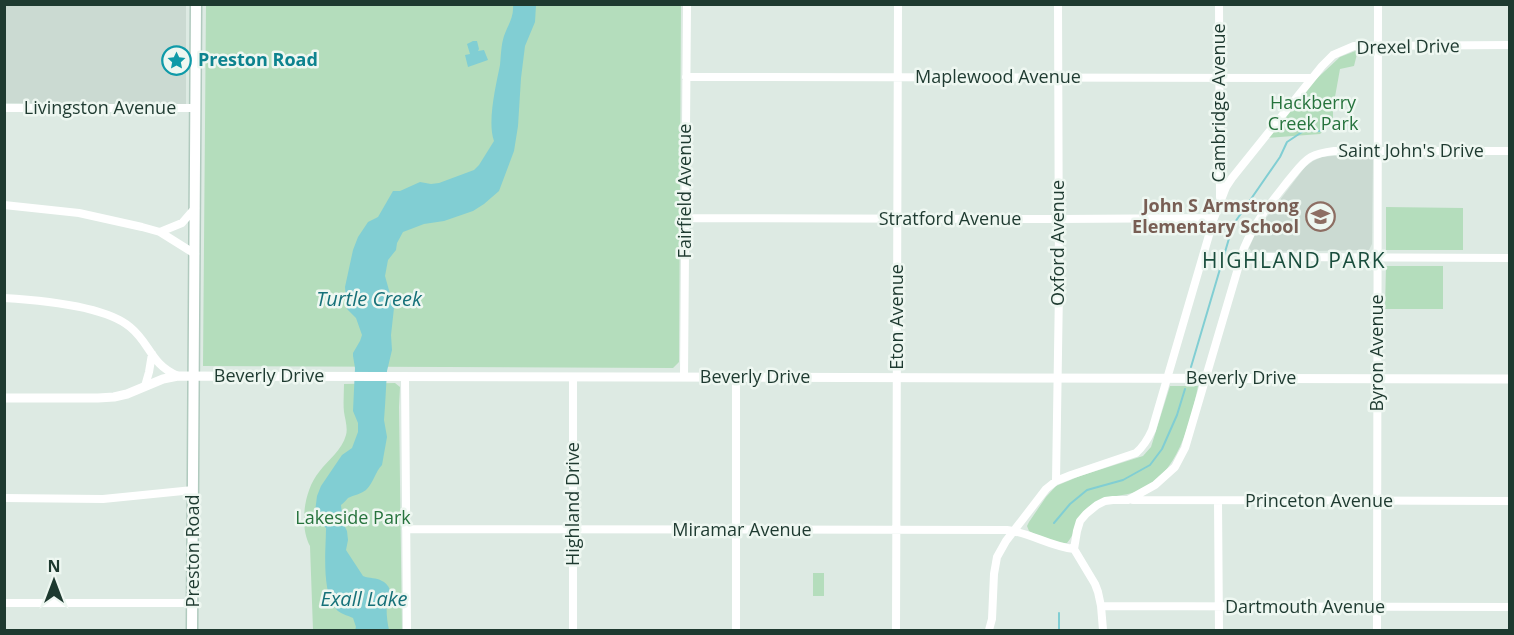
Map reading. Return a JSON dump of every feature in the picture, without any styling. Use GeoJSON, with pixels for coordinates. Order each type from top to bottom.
{"type":"FeatureCollection","features":[{"type":"Feature","properties":{"kind":"main road","name":"Preston Road"},"geometry":{"type":"LineString","coordinates":[[192,630],[196,4]]}},
{"type":"Feature","properties":{"kind":"street","name":"Fairfield Avenue"},"geometry":{"type":"LineString","coordinates":[[684,377],[687,4]]}},
{"type":"Feature","properties":{"kind":"street","name":"Eton Avenue"},"geometry":{"type":"LineString","coordinates":[[896,630],[898,4]]}},
{"type":"Feature","properties":{"kind":"street","name":"Oxford Avenue"},"geometry":{"type":"LineString","coordinates":[[1056,481],[1058,4]]}},
{"type":"Feature","properties":{"kind":"street","name":"Cambridge Avenue"},"geometry":{"type":"LineString","coordinates":[[1219,4],[1220,201]]}},
{"type":"Feature","properties":{"kind":"street","name":"Byron Avenue"},"geometry":{"type":"LineString","coordinates":[[1377,630],[1378,4]]}},
{"type":"Feature","properties":{"kind":"street","name":"Drexel Drive"},"geometry":{"type":"LineString","coordinates":[[989,630],[992,619],[997,556],[1046,489],[1056,481],[1125,458],[1142,448],[1152,430],[1220,201],[1232,178],[1311,78],[1333,55],[1354,46],[1509,45]]}},
{"type":"Feature","properties":{"kind":"street","name":"Maplewood Avenue"},"geometry":{"type":"LineString","coordinates":[[686,77],[1311,78]]}},
{"type":"Feature","properties":{"kind":"street","name":"Livingston Avenue"},"geometry":{"type":"LineString","coordinates":[[4,108],[195,108]]}},
{"type":"Feature","properties":{"kind":"street","name":"Saint John's Drive"},"geometry":{"type":"LineString","coordinates":[[1074,549],[1080,521],[1090,510],[1105,501],[1128,500],[1155,485],[1175,467],[1185,448],[1241,256],[1252,229],[1304,162],[1321,152],[1334,151],[1509,151]]}},
{"type":"Feature","properties":{"kind":"street"},"geometry":{"type":"LineString","coordinates":[[4,205],[79,213],[142,226],[160,232],[195,254]]}},
{"type":"Feature","properties":{"kind":"street"},"geometry":{"type":"LineString","coordinates":[[160,232],[182,223],[195,208]]}},
{"type":"Feature","properties":{"kind":"street","name":"Stratford Avenue"},"geometry":{"type":"LineString","coordinates":[[686,218],[1214,218]]}},
{"type":"Feature","properties":{"kind":"street"},"geometry":{"type":"LineString","coordinates":[[1241,256],[1509,258]]}},
{"type":"Feature","properties":{"kind":"street"},"geometry":{"type":"LineString","coordinates":[[4,298],[74,306],[121,320],[138,335],[162,367],[178,376]]}},
{"type":"Feature","properties":{"kind":"street"},"geometry":{"type":"LineString","coordinates":[[145,386],[152,354]]}},
{"type":"Feature","properties":{"kind":"street","name":"Beverly Drive"},"geometry":{"type":"LineString","coordinates":[[4,398],[114,397],[163,379],[178,376],[1509,379]]}},
{"type":"Feature","properties":{"kind":"street"},"geometry":{"type":"LineString","coordinates":[[405,376],[407,630]]}},
{"type":"Feature","properties":{"kind":"street","name":"Highland Drive"},"geometry":{"type":"LineString","coordinates":[[573,377],[573,630]]}},
{"type":"Feature","properties":{"kind":"street"},"geometry":{"type":"LineString","coordinates":[[736,377],[736,630]]}},
{"type":"Feature","properties":{"kind":"street"},"geometry":{"type":"LineString","coordinates":[[4,498],[110,498],[192,490]]}},
{"type":"Feature","properties":{"kind":"street","name":"Princeton Avenue"},"geometry":{"type":"LineString","coordinates":[[1128,500],[1509,501]]}},
{"type":"Feature","properties":{"kind":"street"},"geometry":{"type":"LineString","coordinates":[[1218,501],[1219,630]]}},
{"type":"Feature","properties":{"kind":"street","name":"Miramar Avenue"},"geometry":{"type":"LineString","coordinates":[[406,530],[1014,531],[1074,549]]}},
{"type":"Feature","properties":{"kind":"street"},"geometry":{"type":"LineString","coordinates":[[1074,549],[1095,584],[1101,606],[1103,630]]}},
{"type":"Feature","properties":{"kind":"street"},"geometry":{"type":"LineString","coordinates":[[4,603],[192,603]]}},
{"type":"Feature","properties":{"kind":"street","name":"Dartmouth Avenue"},"geometry":{"type":"LineString","coordinates":[[1101,606],[1509,607]]}},
{"type":"Feature","properties":{"kind":"shaded area"},"geometry":{"type":"Polygon","coordinates":[[[5,5],[186,5],[186,105],[5,103],[5,5]]]}},
{"type":"Feature","properties":{"kind":"shaded area","name":"John S Armstrong Elementary School"},"geometry":{"type":"Polygon","coordinates":[[[1373,156],[1372,244],[1369,250],[1252,252],[1249,248],[1257,230],[1305,167],[1322,157],[1373,156]]]}},
{"type":"Feature","properties":{"kind":"green space"},"geometry":{"type":"Polygon","coordinates":[[[206,5],[681,5],[679,362],[673,368],[203,366],[206,5]]]}},
{"type":"Feature","properties":{"kind":"green space","name":"Hackberry Creek Park"},"geometry":{"type":"Polygon","coordinates":[[[1358,50],[1354,66],[1340,69],[1333,108],[1333,122],[1320,134],[1266,138],[1311,84],[1340,57],[1358,50]]]}},
{"type":"Feature","properties":{"kind":"green space"},"geometry":{"type":"Polygon","coordinates":[[[1386,207],[1463,208],[1463,250],[1386,250],[1386,207]]]}},
{"type":"Feature","properties":{"kind":"green space"},"geometry":{"type":"Polygon","coordinates":[[[1386,266],[1443,266],[1443,309],[1385,309],[1386,266]]]}},
{"type":"Feature","properties":{"kind":"green space","name":"Lakeside Park"},"geometry":{"type":"Polygon","coordinates":[[[395,383],[400,387],[402,630],[313,630],[310,546],[305,529],[305,508],[314,480],[338,450],[346,435],[344,384],[395,383]]]}},
{"type":"Feature","properties":{"kind":"green space"},"geometry":{"type":"Polygon","coordinates":[[[1170,386],[1198,386],[1180,446],[1173,461],[1163,473],[1152,484],[1139,491],[1109,497],[1091,505],[1083,513],[1067,543],[1052,541],[1029,531],[1027,526],[1029,522],[1056,486],[1143,456],[1151,447],[1170,386]]]}},
{"type":"Feature","properties":{"kind":"green space"},"geometry":{"type":"Polygon","coordinates":[[[813,573],[824,573],[824,596],[813,596],[813,573]]]}},
{"type":"Feature","properties":{"kind":"water"},"geometry":{"type":"Polygon","coordinates":[[[513,5],[536,5],[535,22],[525,46],[514,151],[499,191],[473,211],[403,232],[396,250],[388,260],[385,276],[394,308],[384,420],[387,437],[382,465],[366,490],[348,498],[341,505],[348,540],[346,550],[363,576],[380,580],[389,588],[387,620],[389,630],[355,630],[353,618],[338,611],[331,601],[325,570],[326,528],[315,512],[321,486],[342,455],[352,448],[358,432],[358,423],[353,411],[355,368],[353,353],[362,335],[356,318],[347,309],[345,287],[353,250],[368,222],[378,217],[393,191],[400,191],[420,182],[439,183],[474,170],[479,165],[494,141],[491,124],[493,103],[502,43],[512,17],[513,5]]]}},
{"type":"Feature","properties":{"kind":"water"},"geometry":{"type":"Polygon","coordinates":[[[477,41],[478,51],[484,50],[488,60],[468,67],[465,55],[470,54],[467,44],[477,41]]]}},
{"type":"Feature","properties":{"kind":"waterway"},"geometry":{"type":"LineString","coordinates":[[1191,367],[1233,225],[1280,157],[1287,142],[1305,130],[1320,131],[1325,124]]}},
{"type":"Feature","properties":{"kind":"waterway"},"geometry":{"type":"LineString","coordinates":[[1054,523],[1070,504],[1087,490],[1123,480],[1150,465],[1162,449],[1177,415],[1185,389]]}},
{"type":"Feature","properties":{"kind":"waterway"},"geometry":{"type":"LineString","coordinates":[[1059,613],[1059,630]]}},
{"type":"Feature","properties":{"kind":"place","name":"Preston Road"},"geometry":{"type":"Point","coordinates":[177,60]}},
{"type":"Feature","properties":{"kind":"place","name":"John S Armstrong Elementary School"},"geometry":{"type":"Point","coordinates":[1320,216]}},
{"type":"Feature","properties":{"kind":"district","name":"HIGHLAND PARK"},"geometry":{"type":"Point","coordinates":[1294,261]}},
{"type":"Feature","properties":{"kind":"water label","name":"Turtle Creek"},"geometry":{"type":"Point","coordinates":[369,299]}},
{"type":"Feature","properties":{"kind":"water label","name":"Exall Lake"},"geometry":{"type":"Point","coordinates":[364,599]}}]}
